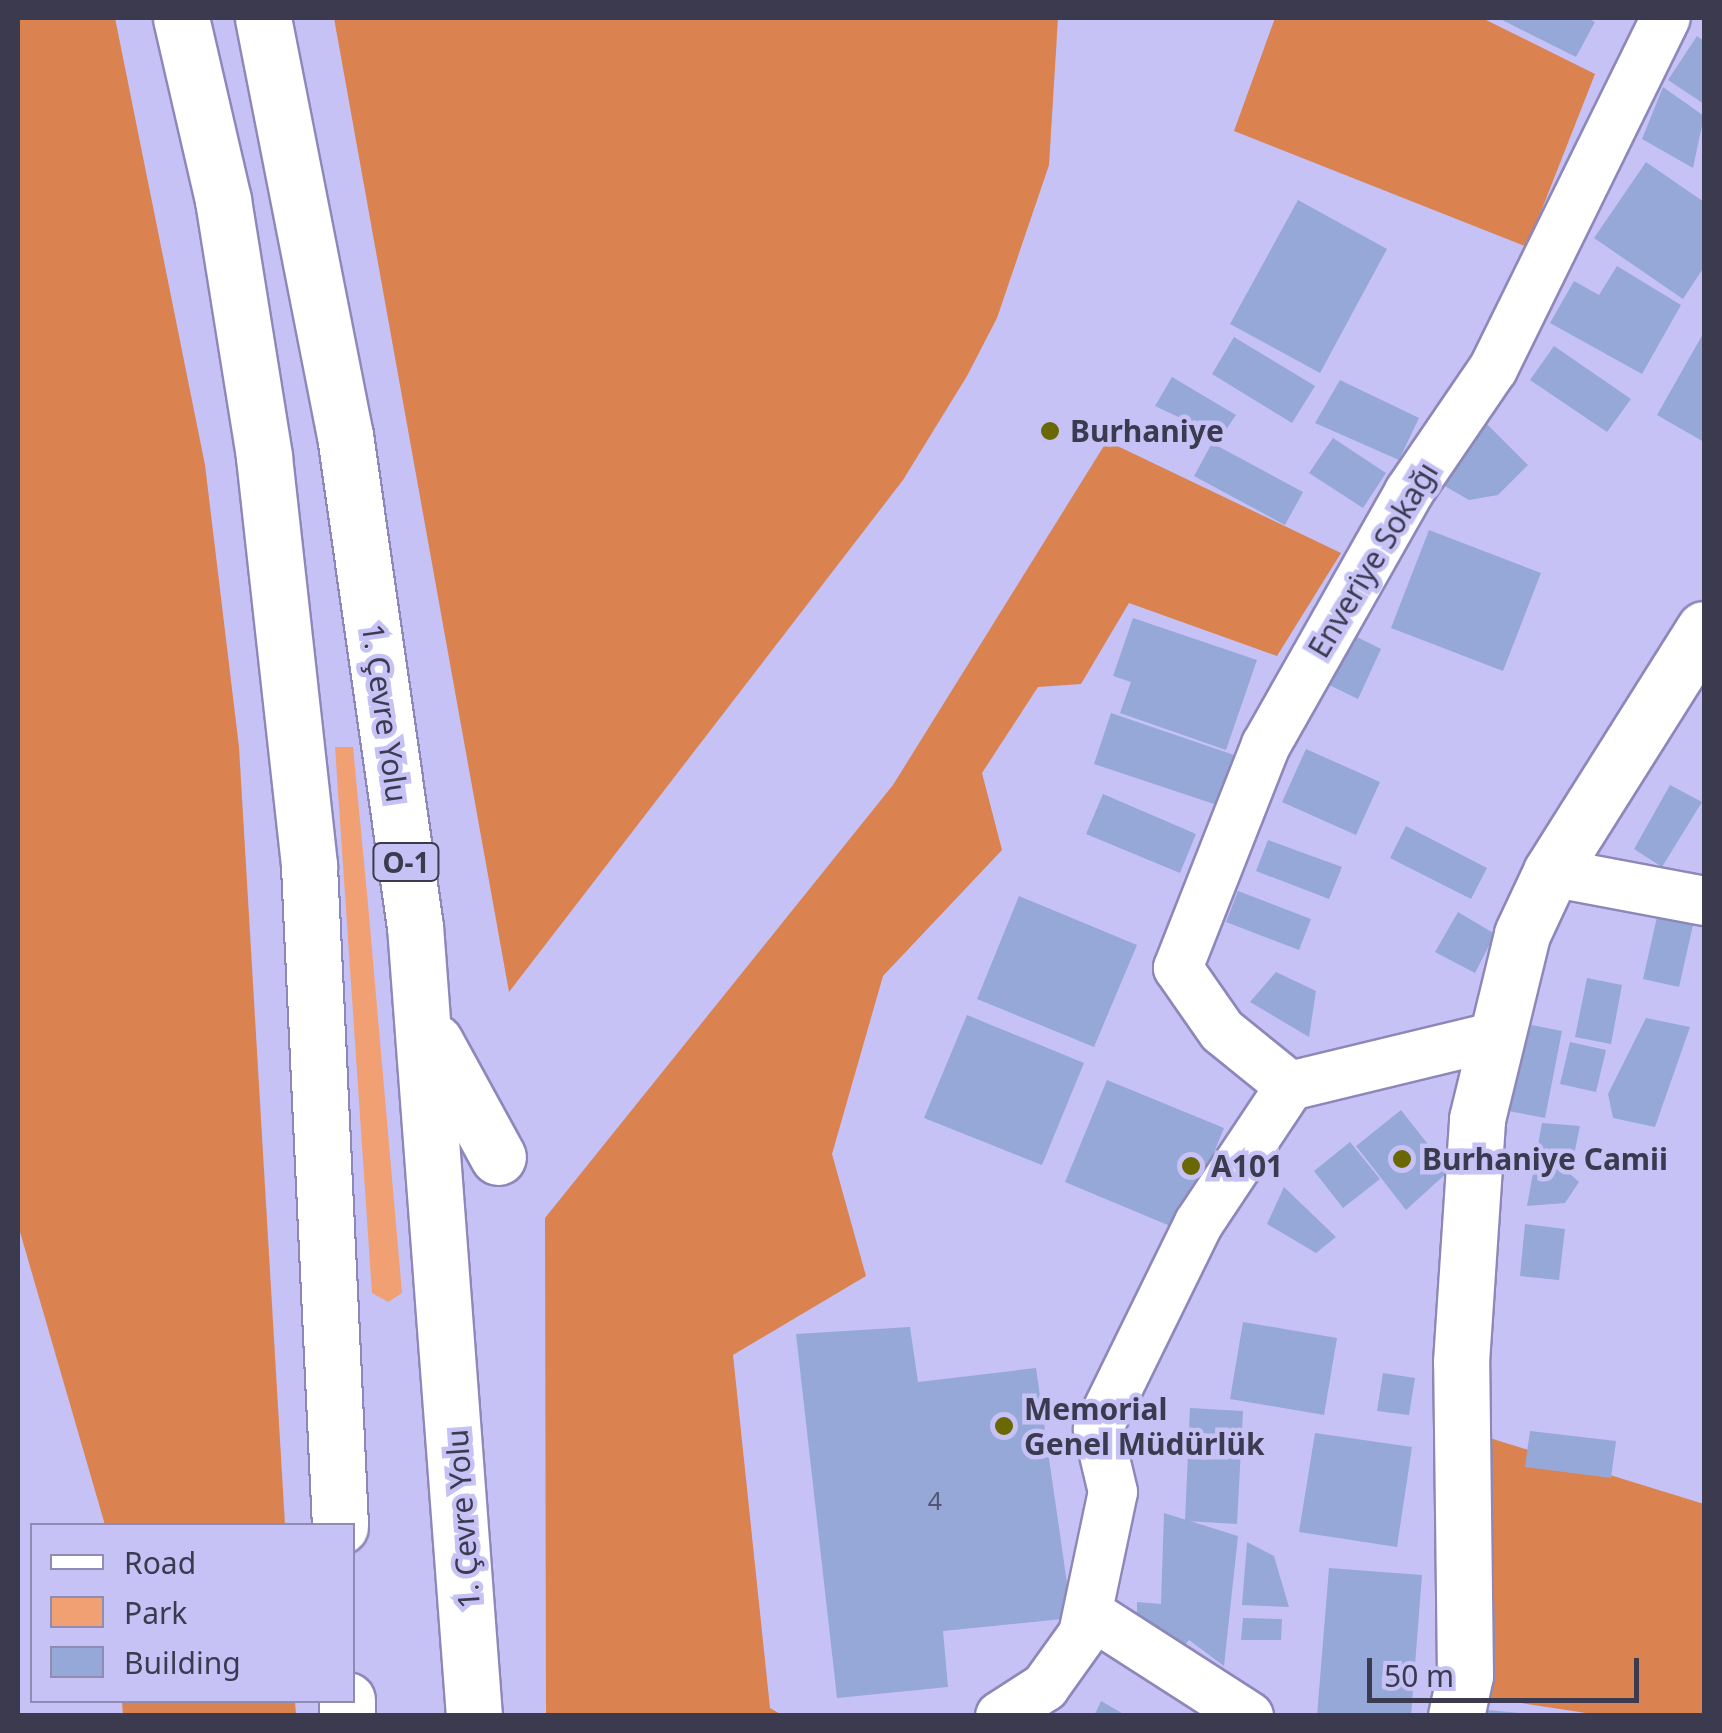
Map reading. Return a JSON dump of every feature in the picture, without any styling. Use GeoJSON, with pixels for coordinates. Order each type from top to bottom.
{"type":"FeatureCollection","features":[{"type":"Feature","properties":{"kind":"main road"},"geometry":{"type":"LineString","coordinates":[[181,18],[223,200],[264,456],[307,846],[340,1523]]}},
{"type":"Feature","properties":{"kind":"main road","name":"1. Çevre Yolu"},"geometry":{"type":"LineString","coordinates":[[264,18],[346,436],[424,1022],[474,1716]]}},
{"type":"Feature","properties":{"kind":"main road"},"geometry":{"type":"LineString","coordinates":[[1456,1716],[1465,1675],[1461,1362],[1477,1119],[1522,934],[1550,872],[1704,628]]}},
{"type":"Feature","properties":{"kind":"main road"},"geometry":{"type":"LineString","coordinates":[[424,1022],[498,1158]]}},
{"type":"Feature","properties":{"kind":"street","name":"Enveriye Sokağı"},"geometry":{"type":"LineString","coordinates":[[1290,1086],[1222,1030],[1178,968],[1208,883],[1266,745],[1409,492],[1492,369],[1666,18]]}},
{"type":"Feature","properties":{"kind":"street"},"geometry":{"type":"LineString","coordinates":[[1550,872],[1704,900]]}},
{"type":"Feature","properties":{"kind":"street"},"geometry":{"type":"LineString","coordinates":[[1000,1716],[1045,1687],[1090,1614],[1113,1492],[1098,1429],[1199,1223],[1290,1086],[1497,1036]]}},
{"type":"Feature","properties":{"kind":"street"},"geometry":{"type":"LineString","coordinates":[[1090,1614],[1250,1716]]}},
{"type":"Feature","properties":{"kind":"green space"},"geometry":{"type":"Polygon","coordinates":[[[335,747],[353,747],[368,904],[402,1293],[388,1302],[372,1293],[335,747]]]}},
{"type":"Feature","properties":{"kind":"shaded area"},"geometry":{"type":"Polygon","coordinates":[[[18,18],[115,18],[205,465],[239,747],[285,1523],[104,1523],[18,1225],[18,18]]]}},
{"type":"Feature","properties":{"kind":"shaded area"},"geometry":{"type":"Polygon","coordinates":[[[334,18],[1058,18],[1049,165],[997,318],[967,376],[903,480],[509,992],[334,18]]]}},
{"type":"Feature","properties":{"kind":"shaded area"},"geometry":{"type":"Polygon","coordinates":[[[1275,18],[1482,18],[1595,74],[1527,247],[1234,131],[1275,18]]]}},
{"type":"Feature","properties":{"kind":"shaded area"},"geometry":{"type":"Polygon","coordinates":[[[1107,441],[1341,553],[1277,656],[1129,603],[1081,684],[1038,687],[982,773],[1002,850],[883,976],[832,1154],[866,1276],[733,1355],[770,1708],[782,1715],[546,1715],[545,1218],[893,785],[1107,441]]]}},
{"type":"Feature","properties":{"kind":"shaded area"},"geometry":{"type":"Polygon","coordinates":[[[1483,1436],[1704,1504],[1704,1715],[1599,1715],[1482,1697],[1483,1436]]]}},
{"type":"Feature","properties":{"kind":"shaded area"},"geometry":{"type":"Polygon","coordinates":[[[122,1703],[295,1703],[296,1715],[123,1715],[122,1703]]]}},
{"type":"Feature","properties":{"kind":"building"},"geometry":{"type":"Polygon","coordinates":[[[1498,18],[1587,18],[1595,22],[1576,57],[1498,18]]]}},
{"type":"Feature","properties":{"kind":"building"},"geometry":{"type":"Polygon","coordinates":[[[1697,36],[1704,41],[1704,104],[1668,80],[1697,36]]]}},
{"type":"Feature","properties":{"kind":"building"},"geometry":{"type":"Polygon","coordinates":[[[1663,87],[1704,116],[1693,168],[1642,139],[1663,87]]]}},
{"type":"Feature","properties":{"kind":"building"},"geometry":{"type":"Polygon","coordinates":[[[1646,162],[1704,202],[1704,267],[1683,299],[1594,238],[1646,162]]]}},
{"type":"Feature","properties":{"kind":"building"},"geometry":{"type":"Polygon","coordinates":[[[1298,200],[1387,249],[1320,373],[1230,324],[1298,200]]]}},
{"type":"Feature","properties":{"kind":"building"},"geometry":{"type":"Polygon","coordinates":[[[1617,266],[1681,305],[1642,374],[1550,323],[1574,281],[1599,295],[1617,266]]]}},
{"type":"Feature","properties":{"kind":"building"},"geometry":{"type":"Polygon","coordinates":[[[1704,332],[1704,442],[1657,415],[1704,332]]]}},
{"type":"Feature","properties":{"kind":"building"},"geometry":{"type":"Polygon","coordinates":[[[1234,337],[1315,386],[1292,423],[1212,374],[1234,337]]]}},
{"type":"Feature","properties":{"kind":"building"},"geometry":{"type":"Polygon","coordinates":[[[1554,346],[1631,399],[1607,432],[1530,380],[1554,346]]]}},
{"type":"Feature","properties":{"kind":"building"},"geometry":{"type":"Polygon","coordinates":[[[1172,377],[1236,415],[1221,437],[1155,406],[1172,377]]]}},
{"type":"Feature","properties":{"kind":"building"},"geometry":{"type":"Polygon","coordinates":[[[1340,380],[1419,418],[1399,460],[1315,423],[1340,380]]]}},
{"type":"Feature","properties":{"kind":"building"},"geometry":{"type":"Polygon","coordinates":[[[1486,423],[1528,465],[1498,495],[1469,500],[1443,485],[1486,423]]]}},
{"type":"Feature","properties":{"kind":"building"},"geometry":{"type":"Polygon","coordinates":[[[1333,438],[1386,473],[1363,508],[1309,473],[1333,438]]]}},
{"type":"Feature","properties":{"kind":"building"},"geometry":{"type":"Polygon","coordinates":[[[1212,443],[1303,492],[1285,525],[1194,476],[1212,443]]]}},
{"type":"Feature","properties":{"kind":"building"},"geometry":{"type":"Polygon","coordinates":[[[1429,530],[1541,573],[1503,671],[1391,628],[1429,530]]]}},
{"type":"Feature","properties":{"kind":"building"},"geometry":{"type":"Polygon","coordinates":[[[1133,618],[1257,660],[1226,750],[1120,713],[1131,682],[1113,676],[1133,618]]]}},
{"type":"Feature","properties":{"kind":"building"},"geometry":{"type":"Polygon","coordinates":[[[1341,629],[1381,649],[1358,699],[1317,679],[1341,629]]]}},
{"type":"Feature","properties":{"kind":"building"},"geometry":{"type":"Polygon","coordinates":[[[1111,713],[1237,756],[1220,806],[1094,764],[1111,713]]]}},
{"type":"Feature","properties":{"kind":"building"},"geometry":{"type":"Polygon","coordinates":[[[1306,749],[1380,782],[1356,835],[1282,802],[1306,749]]]}},
{"type":"Feature","properties":{"kind":"building"},"geometry":{"type":"Polygon","coordinates":[[[1670,785],[1702,802],[1662,867],[1634,849],[1670,785]]]}},
{"type":"Feature","properties":{"kind":"building"},"geometry":{"type":"Polygon","coordinates":[[[1103,794],[1196,834],[1180,873],[1086,834],[1103,794]]]}},
{"type":"Feature","properties":{"kind":"building"},"geometry":{"type":"Polygon","coordinates":[[[1406,826],[1487,868],[1471,899],[1390,858],[1406,826]]]}},
{"type":"Feature","properties":{"kind":"building"},"geometry":{"type":"Polygon","coordinates":[[[1268,840],[1342,867],[1329,899],[1256,871],[1268,840]]]}},
{"type":"Feature","properties":{"kind":"building"},"geometry":{"type":"Polygon","coordinates":[[[1238,891],[1311,919],[1299,950],[1226,922],[1238,891]]]}},
{"type":"Feature","properties":{"kind":"building"},"geometry":{"type":"Polygon","coordinates":[[[1019,896],[1137,945],[1094,1047],[977,999],[1019,896]]]}},
{"type":"Feature","properties":{"kind":"building"},"geometry":{"type":"Polygon","coordinates":[[[1458,912],[1495,934],[1475,973],[1435,952],[1458,912]]]}},
{"type":"Feature","properties":{"kind":"building"},"geometry":{"type":"Polygon","coordinates":[[[1657,917],[1693,925],[1679,987],[1643,979],[1657,917]]]}},
{"type":"Feature","properties":{"kind":"building"},"geometry":{"type":"Polygon","coordinates":[[[1276,972],[1316,991],[1309,1037],[1250,1002],[1276,972]]]}},
{"type":"Feature","properties":{"kind":"building"},"geometry":{"type":"Polygon","coordinates":[[[1587,978],[1622,985],[1611,1044],[1575,1037],[1587,978]]]}},
{"type":"Feature","properties":{"kind":"building"},"geometry":{"type":"Polygon","coordinates":[[[967,1015],[1084,1063],[1042,1165],[924,1118],[967,1015]]]}},
{"type":"Feature","properties":{"kind":"building"},"geometry":{"type":"Polygon","coordinates":[[[1646,1018],[1690,1027],[1655,1127],[1613,1118],[1608,1094],[1646,1018]]]}},
{"type":"Feature","properties":{"kind":"building"},"geometry":{"type":"Polygon","coordinates":[[[1516,1022],[1562,1031],[1545,1118],[1498,1109],[1516,1022]]]}},
{"type":"Feature","properties":{"kind":"building"},"geometry":{"type":"Polygon","coordinates":[[[1570,1042],[1606,1050],[1596,1092],[1560,1084],[1570,1042]]]}},
{"type":"Feature","properties":{"kind":"building"},"geometry":{"type":"Polygon","coordinates":[[[1107,1080],[1224,1128],[1182,1231],[1065,1182],[1107,1080]]]}},
{"type":"Feature","properties":{"kind":"building","name":"Burhaniye Camii"},"geometry":{"type":"Polygon","coordinates":[[[1401,1110],[1449,1171],[1406,1210],[1356,1146],[1401,1110]]]}},
{"type":"Feature","properties":{"kind":"building"},"geometry":{"type":"Polygon","coordinates":[[[1542,1123],[1580,1126],[1570,1174],[1579,1182],[1565,1203],[1527,1206],[1542,1123]]]}},
{"type":"Feature","properties":{"kind":"building"},"geometry":{"type":"Polygon","coordinates":[[[1350,1142],[1380,1179],[1343,1208],[1314,1171],[1350,1142]]]}},
{"type":"Feature","properties":{"kind":"building"},"geometry":{"type":"Polygon","coordinates":[[[1284,1187],[1336,1237],[1316,1253],[1267,1224],[1284,1187]]]}},
{"type":"Feature","properties":{"kind":"building"},"geometry":{"type":"Polygon","coordinates":[[[1525,1224],[1565,1229],[1559,1280],[1520,1276],[1525,1224]]]}},
{"type":"Feature","properties":{"kind":"building"},"geometry":{"type":"Polygon","coordinates":[[[1243,1322],[1337,1338],[1324,1415],[1230,1399],[1243,1322]]]}},
{"type":"Feature","properties":{"kind":"building"},"geometry":{"type":"Polygon","coordinates":[[[910,1327],[918,1382],[1036,1368],[1072,1618],[943,1631],[948,1687],[837,1698],[796,1334],[910,1327]]]}},
{"type":"Feature","properties":{"kind":"building"},"geometry":{"type":"Polygon","coordinates":[[[1383,1373],[1415,1378],[1409,1415],[1377,1411],[1383,1373]]]}},
{"type":"Feature","properties":{"kind":"building"},"geometry":{"type":"Polygon","coordinates":[[[1190,1408],[1243,1411],[1237,1524],[1185,1521],[1190,1408]]]}},
{"type":"Feature","properties":{"kind":"building"},"geometry":{"type":"Polygon","coordinates":[[[1530,1431],[1616,1441],[1611,1478],[1525,1467],[1530,1431]]]}},
{"type":"Feature","properties":{"kind":"building"},"geometry":{"type":"Polygon","coordinates":[[[1315,1433],[1412,1447],[1397,1547],[1299,1532],[1315,1433]]]}},
{"type":"Feature","properties":{"kind":"building"},"geometry":{"type":"Polygon","coordinates":[[[1164,1513],[1238,1536],[1224,1666],[1189,1640],[1175,1657],[1137,1627],[1137,1602],[1161,1604],[1164,1513]]]}},
{"type":"Feature","properties":{"kind":"building"},"geometry":{"type":"Polygon","coordinates":[[[1247,1542],[1274,1556],[1289,1607],[1242,1605],[1247,1542]]]}},
{"type":"Feature","properties":{"kind":"building"},"geometry":{"type":"Polygon","coordinates":[[[1329,1568],[1422,1575],[1411,1716],[1317,1716],[1329,1568]]]}},
{"type":"Feature","properties":{"kind":"building"},"geometry":{"type":"Polygon","coordinates":[[[1243,1618],[1282,1619],[1281,1640],[1241,1640],[1243,1618]]]}},
{"type":"Feature","properties":{"kind":"building"},"geometry":{"type":"Polygon","coordinates":[[[1101,1701],[1127,1716],[1094,1716],[1101,1701]]]}},
{"type":"Feature","properties":{"kind":"building"},"geometry":{"type":"Polygon","coordinates":[[[1476,1709],[1520,1713],[1520,1716],[1475,1716],[1476,1709]]]}},
{"type":"Feature","properties":{"kind":"place","name":"Burhaniye"},"geometry":{"type":"Point","coordinates":[1050,431]}},
{"type":"Feature","properties":{"kind":"place","name":"Burhaniye Camii"},"geometry":{"type":"Point","coordinates":[1402,1159]}},
{"type":"Feature","properties":{"kind":"place","name":"A101"},"geometry":{"type":"Point","coordinates":[1191,1166]}},
{"type":"Feature","properties":{"kind":"place","name":"Memorial Genel Müdürlük"},"geometry":{"type":"Point","coordinates":[1004,1426]}}]}
